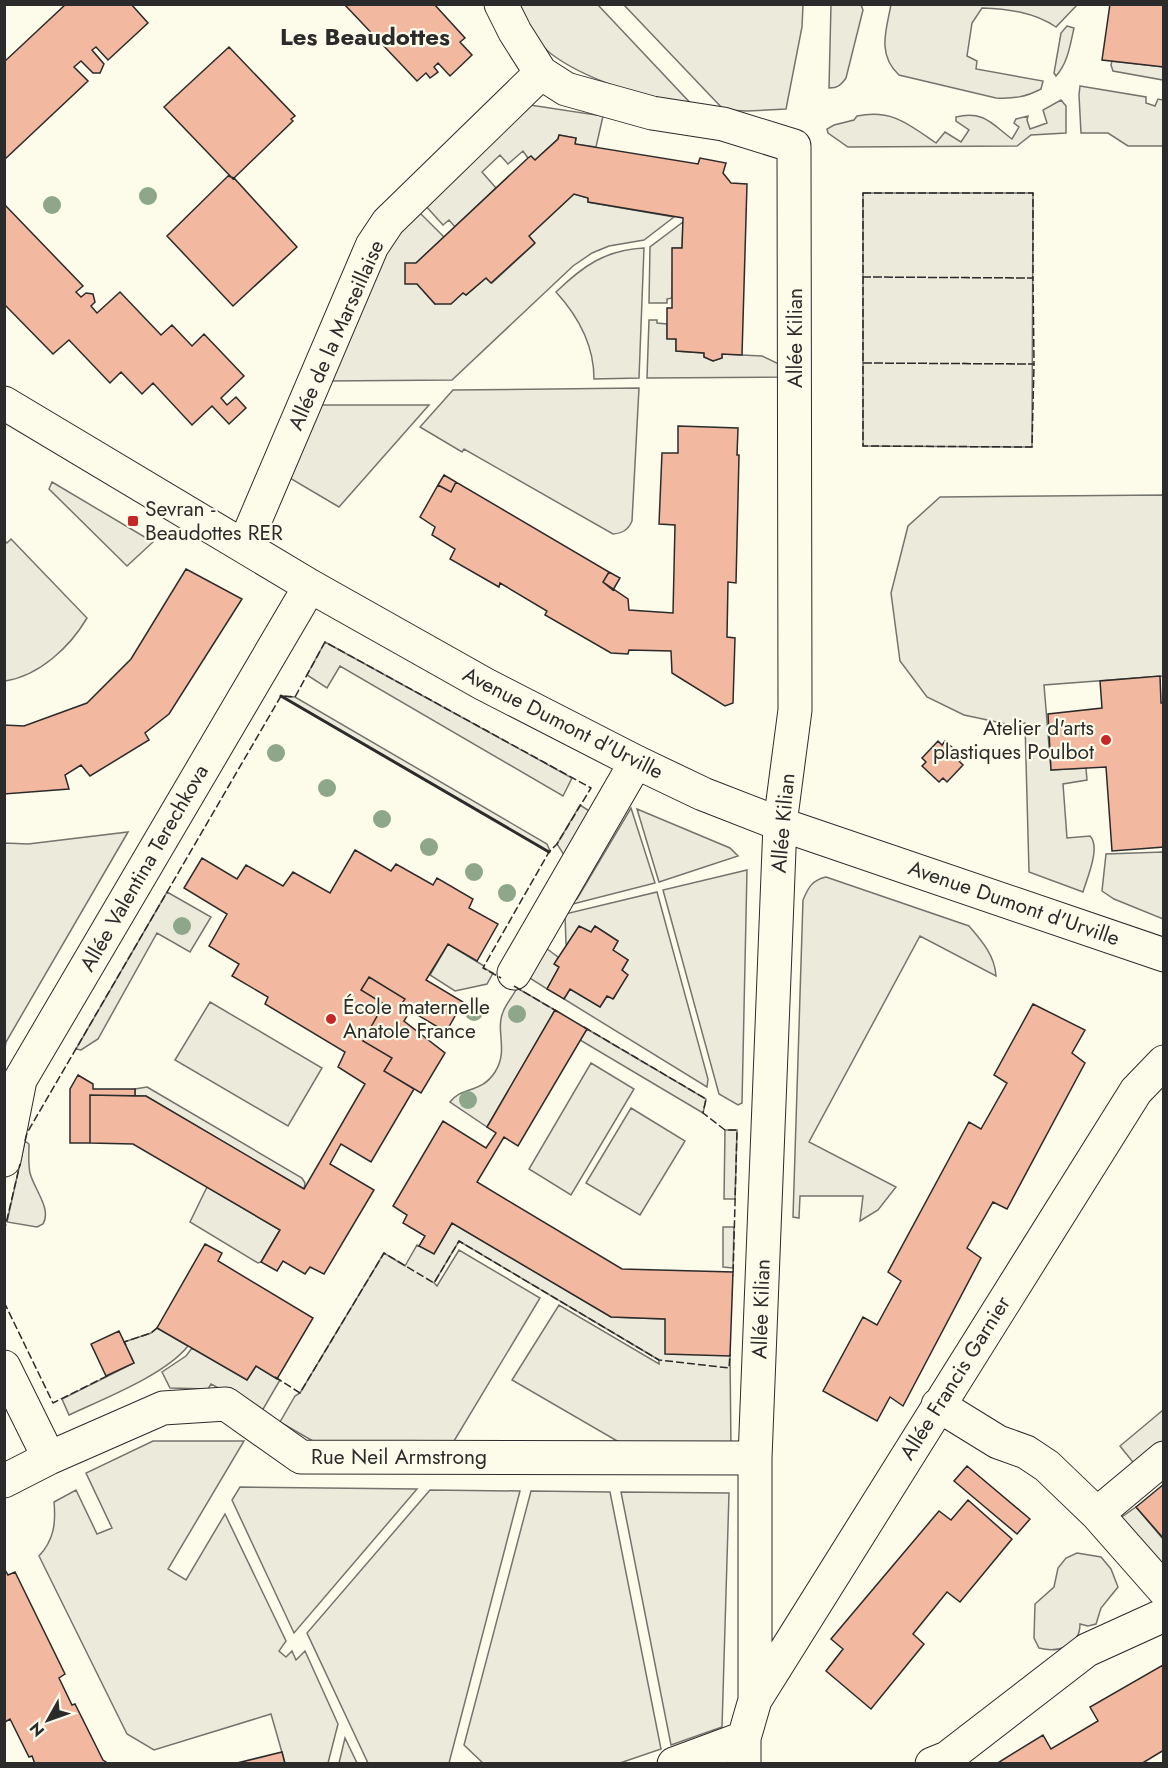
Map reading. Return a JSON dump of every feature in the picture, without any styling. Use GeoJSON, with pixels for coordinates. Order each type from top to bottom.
{"type":"FeatureCollection","features":[{"type":"Feature","properties":{"kind":"street"},"geometry":{"type":"LineString","coordinates":[[501,4],[515,32],[541,73]]}},
{"type":"Feature","properties":{"kind":"street","name":"Allée Kilian"},"geometry":{"type":"LineString","coordinates":[[541,73],[566,89],[652,113],[723,124],[794,146],[795,710],[780,824],[755,1458],[755,1700],[744,1751]]}},
{"type":"Feature","properties":{"kind":"street","name":"Allée de la Marseillaise"},"geometry":{"type":"LineString","coordinates":[[244,546],[372,246],[388,222],[541,73]]}},
{"type":"Feature","properties":{"kind":"street","name":"Avenue Dumont d'Urville"},"geometry":{"type":"LineString","coordinates":[[4,404],[310,586],[484,684],[703,794],[780,824],[1164,955]]}},
{"type":"Feature","properties":{"kind":"street","name":"Allée Valentina Terechkova"},"geometry":{"type":"LineString","coordinates":[[4,1160],[20,1080],[310,586]]}},
{"type":"Feature","properties":{"kind":"street"},"geometry":{"type":"LineString","coordinates":[[514,972],[636,762]]}},
{"type":"Feature","properties":{"kind":"street","name":"Allée Francis Garnier"},"geometry":{"type":"LineString","coordinates":[[755,1700],[1136,1091],[1164,1062]]}},
{"type":"Feature","properties":{"kind":"street"},"geometry":{"type":"LineString","coordinates":[[4,1367],[49,1458]]}},
{"type":"Feature","properties":{"kind":"street","name":"Rue Neil Armstrong"},"geometry":{"type":"LineString","coordinates":[[4,1481],[49,1458],[163,1408],[226,1404],[301,1457],[755,1458]]}},
{"type":"Feature","properties":{"kind":"street"},"geometry":{"type":"LineString","coordinates":[[932,1764],[947,1758],[1087,1650],[1163,1607],[1097,1514],[1047,1466],[1026,1452],[998,1442],[938,1406]]}},
{"type":"Feature","properties":{"kind":"street"},"geometry":{"type":"LineString","coordinates":[[1097,1514],[1164,1458]]}},
{"type":"Feature","properties":{"kind":"street"},"geometry":{"type":"LineString","coordinates":[[674,1764],[744,1751]]}},
{"type":"Feature","properties":{"kind":"shaded area"},"geometry":{"type":"Polygon","coordinates":[[[891,4],[1077,5],[1056,27],[1020,12],[982,8],[972,23],[967,56],[977,61],[976,69],[1043,81],[1041,89],[1030,94],[996,98],[899,75],[892,67],[885,51],[891,4]]]}},
{"type":"Feature","properties":{"kind":"shaded area"},"geometry":{"type":"Polygon","coordinates":[[[514,5],[598,5],[696,109],[620,88],[566,64],[550,53],[540,42],[514,5]]]}},
{"type":"Feature","properties":{"kind":"shaded area"},"geometry":{"type":"Polygon","coordinates":[[[624,5],[803,5],[802,27],[786,109],[724,110],[624,5]]]}},
{"type":"Feature","properties":{"kind":"shaded area"},"geometry":{"type":"Polygon","coordinates":[[[831,5],[861,5],[863,10],[846,78],[839,86],[829,88],[831,5]]]}},
{"type":"Feature","properties":{"kind":"shaded area"},"geometry":{"type":"Polygon","coordinates":[[[1067,26],[1074,28],[1066,60],[1056,76],[1054,73],[1061,33],[1067,26]]]}},
{"type":"Feature","properties":{"kind":"shaded area"},"geometry":{"type":"Polygon","coordinates":[[[1112,61],[1163,67],[1163,80],[1113,71],[1112,61]]]}},
{"type":"Feature","properties":{"kind":"shaded area"},"geometry":{"type":"Polygon","coordinates":[[[1080,86],[1146,97],[1146,103],[1155,106],[1158,99],[1163,100],[1163,146],[1128,146],[1108,133],[1081,133],[1080,86]]]}},
{"type":"Feature","properties":{"kind":"shaded area"},"geometry":{"type":"Polygon","coordinates":[[[1061,100],[1066,106],[1066,133],[1031,135],[1017,146],[848,147],[828,133],[827,129],[854,120],[857,116],[880,115],[899,120],[936,143],[945,132],[961,142],[969,130],[956,121],[956,117],[973,115],[987,120],[1012,139],[1019,127],[1014,123],[1016,119],[1028,116],[1030,129],[1047,123],[1043,110],[1061,100]]]}},
{"type":"Feature","properties":{"kind":"shaded area"},"geometry":{"type":"Polygon","coordinates":[[[530,105],[603,116],[596,147],[575,144],[576,138],[559,135],[558,139],[535,160],[528,158],[523,151],[508,164],[500,155],[482,172],[496,188],[455,227],[449,220],[443,225],[424,204],[530,105]]]}},
{"type":"Feature","properties":{"kind":"shaded area"},"geometry":{"type":"Polygon","coordinates":[[[863,193],[1033,193],[1032,447],[863,446],[863,193]]]}},
{"type":"Feature","properties":{"kind":"shaded area"},"geometry":{"type":"Polygon","coordinates":[[[574,194],[588,198],[588,202],[674,217],[644,240],[609,246],[592,253],[573,266],[452,380],[326,381],[373,266],[418,211],[444,237],[416,263],[417,284],[435,304],[463,293],[466,295],[486,278],[492,283],[534,244],[529,236],[574,194]]]}},
{"type":"Feature","properties":{"kind":"shaded area"},"geometry":{"type":"Polygon","coordinates":[[[683,222],[682,248],[673,248],[672,298],[667,299],[667,303],[649,303],[650,247],[683,222]]]}},
{"type":"Feature","properties":{"kind":"shaded area"},"geometry":{"type":"Polygon","coordinates":[[[644,248],[639,378],[594,379],[588,343],[578,321],[556,292],[585,267],[606,256],[630,249],[644,248]]]}},
{"type":"Feature","properties":{"kind":"shaded area"},"geometry":{"type":"Polygon","coordinates":[[[649,320],[667,324],[667,338],[676,339],[676,351],[704,353],[704,357],[713,361],[722,358],[722,354],[762,356],[785,367],[784,377],[647,378],[649,320]]]}},
{"type":"Feature","properties":{"kind":"shaded area"},"geometry":{"type":"Polygon","coordinates":[[[639,388],[632,521],[627,529],[617,534],[613,534],[464,449],[462,452],[420,427],[453,390],[639,388]]]}},
{"type":"Feature","properties":{"kind":"shaded area"},"geometry":{"type":"Polygon","coordinates":[[[316,405],[429,405],[339,507],[288,477],[316,405]]]}},
{"type":"Feature","properties":{"kind":"shaded area"},"geometry":{"type":"Polygon","coordinates":[[[52,482],[153,542],[127,566],[49,489],[52,482]]]}},
{"type":"Feature","properties":{"kind":"shaded area"},"geometry":{"type":"Polygon","coordinates":[[[1163,495],[1163,676],[1044,685],[1051,770],[1086,768],[1087,780],[1063,784],[1067,838],[1090,836],[1093,841],[1094,855],[1083,892],[1029,872],[1025,723],[1011,725],[964,715],[927,697],[900,661],[891,593],[908,526],[940,497],[1163,495]]]}},
{"type":"Feature","properties":{"kind":"shaded area"},"geometry":{"type":"Polygon","coordinates":[[[11,539],[87,618],[63,649],[41,667],[18,678],[5,681],[4,540],[7,543],[11,539]]]}},
{"type":"Feature","properties":{"kind":"shaded area"},"geometry":{"type":"Polygon","coordinates":[[[325,642],[572,778],[563,796],[340,666],[327,688],[307,675],[325,642]]]}},
{"type":"Feature","properties":{"kind":"shaded area"},"geometry":{"type":"Polygon","coordinates":[[[281,696],[295,697],[547,844],[550,851],[549,852],[281,696]]]}},
{"type":"Feature","properties":{"kind":"shaded area"},"geometry":{"type":"Polygon","coordinates":[[[580,805],[594,814],[564,855],[557,844],[580,805]]]}},
{"type":"Feature","properties":{"kind":"shaded area"},"geometry":{"type":"Polygon","coordinates":[[[631,808],[655,883],[565,906],[577,899],[631,808]]]}},
{"type":"Feature","properties":{"kind":"shaded area"},"geometry":{"type":"Polygon","coordinates":[[[637,809],[730,848],[738,856],[659,882],[637,809]]]}},
{"type":"Feature","properties":{"kind":"shaded area"},"geometry":{"type":"Polygon","coordinates":[[[128,832],[6,1042],[5,1048],[5,843],[28,844],[128,832]]]}},
{"type":"Feature","properties":{"kind":"shaded area"},"geometry":{"type":"Polygon","coordinates":[[[1163,852],[1163,919],[1114,899],[1102,891],[1106,854],[1163,852]]]}},
{"type":"Feature","properties":{"kind":"shaded area"},"geometry":{"type":"Polygon","coordinates":[[[747,870],[742,1103],[738,1105],[719,1094],[663,890],[747,870]]]}},
{"type":"Feature","properties":{"kind":"shaded area"},"geometry":{"type":"Polygon","coordinates":[[[826,877],[969,926],[990,955],[996,976],[920,936],[809,1142],[896,1187],[878,1210],[860,1221],[863,1196],[800,1196],[799,1218],[793,1217],[803,900],[811,885],[826,877]]]}},
{"type":"Feature","properties":{"kind":"shaded area"},"geometry":{"type":"Polygon","coordinates":[[[167,892],[211,917],[190,952],[157,933],[98,1039],[81,1050],[76,1049],[167,892]]]}},
{"type":"Feature","properties":{"kind":"shaded area"},"geometry":{"type":"Polygon","coordinates":[[[657,892],[708,1079],[707,1087],[564,999],[570,989],[600,1007],[607,996],[614,998],[627,975],[622,970],[628,960],[613,950],[618,941],[595,926],[591,932],[567,945],[565,914],[657,892]]]}},
{"type":"Feature","properties":{"kind":"shaded area"},"geometry":{"type":"Polygon","coordinates":[[[448,944],[493,973],[487,984],[455,991],[430,975],[448,944]]]}},
{"type":"Feature","properties":{"kind":"shaded area"},"geometry":{"type":"Polygon","coordinates":[[[543,946],[558,957],[555,964],[559,967],[547,989],[525,975],[543,946]]]}},
{"type":"Feature","properties":{"kind":"shaded area"},"geometry":{"type":"Polygon","coordinates":[[[517,988],[555,1010],[487,1127],[450,1102],[460,1094],[484,1084],[495,1072],[502,1048],[501,1019],[504,1009],[517,988]]]}},
{"type":"Feature","properties":{"kind":"shaded area"},"geometry":{"type":"Polygon","coordinates":[[[210,1002],[322,1068],[288,1126],[175,1060],[210,1002]]]}},
{"type":"Feature","properties":{"kind":"shaded area"},"geometry":{"type":"Polygon","coordinates":[[[587,1029],[706,1099],[703,1113],[580,1040],[587,1029]]]}},
{"type":"Feature","properties":{"kind":"shaded area"},"geometry":{"type":"Polygon","coordinates":[[[591,1063],[634,1089],[571,1195],[529,1169],[591,1063]]]}},
{"type":"Feature","properties":{"kind":"shaded area"},"geometry":{"type":"Polygon","coordinates":[[[147,1087],[302,1178],[305,1183],[304,1189],[146,1096],[135,1096],[135,1089],[147,1087]]]}},
{"type":"Feature","properties":{"kind":"shaded area"},"geometry":{"type":"Polygon","coordinates":[[[631,1108],[685,1141],[640,1215],[586,1183],[631,1108]]]}},
{"type":"Feature","properties":{"kind":"shaded area"},"geometry":{"type":"Polygon","coordinates":[[[725,1130],[737,1130],[735,1199],[724,1199],[725,1130]]]}},
{"type":"Feature","properties":{"kind":"shaded area"},"geometry":{"type":"Polygon","coordinates":[[[25,1141],[29,1144],[30,1173],[45,1212],[43,1224],[37,1227],[7,1222],[25,1141]]]}},
{"type":"Feature","properties":{"kind":"shaded area"},"geometry":{"type":"Polygon","coordinates":[[[207,1187],[280,1230],[261,1262],[258,1263],[190,1222],[207,1187]]]}},
{"type":"Feature","properties":{"kind":"shaded area"},"geometry":{"type":"Polygon","coordinates":[[[452,1223],[611,1317],[665,1319],[730,1356],[731,1450],[624,1445],[512,1380],[559,1305],[659,1364],[659,1360],[459,1241],[434,1283],[437,1286],[459,1250],[540,1298],[448,1451],[318,1444],[280,1422],[295,1396],[300,1393],[384,1253],[405,1266],[417,1245],[434,1253],[452,1223]]]}},
{"type":"Feature","properties":{"kind":"shaded area"},"geometry":{"type":"Polygon","coordinates":[[[723,1227],[734,1227],[733,1268],[723,1267],[723,1227]]]}},
{"type":"Feature","properties":{"kind":"shaded area"},"geometry":{"type":"Polygon","coordinates":[[[157,1328],[188,1346],[178,1357],[149,1376],[69,1415],[62,1399],[134,1363],[124,1342],[151,1333],[157,1328]]]}},
{"type":"Feature","properties":{"kind":"shaded area"},"geometry":{"type":"Polygon","coordinates":[[[192,1348],[247,1380],[256,1366],[280,1380],[262,1411],[211,1384],[208,1389],[170,1388],[162,1372],[186,1356],[192,1348]]]}},
{"type":"Feature","properties":{"kind":"shaded area"},"geometry":{"type":"Polygon","coordinates":[[[1163,1410],[1163,1451],[1140,1471],[1120,1446],[1163,1410]]]}},
{"type":"Feature","properties":{"kind":"shaded area"},"geometry":{"type":"Polygon","coordinates":[[[153,1441],[244,1441],[168,1569],[186,1580],[225,1514],[286,1641],[279,1651],[286,1657],[292,1651],[296,1660],[305,1651],[338,1724],[328,1763],[285,1763],[271,1714],[154,1750],[127,1734],[39,1556],[48,1544],[53,1531],[54,1502],[76,1490],[97,1534],[112,1528],[86,1473],[153,1441]]]}},
{"type":"Feature","properties":{"kind":"shaded area"},"geometry":{"type":"Polygon","coordinates":[[[240,1487],[417,1489],[294,1633],[232,1500],[240,1487]]]}},
{"type":"Feature","properties":{"kind":"shaded area"},"geometry":{"type":"Polygon","coordinates":[[[430,1490],[520,1491],[449,1763],[368,1763],[307,1633],[430,1490]]]}},
{"type":"Feature","properties":{"kind":"shaded area"},"geometry":{"type":"Polygon","coordinates":[[[531,1491],[610,1492],[661,1749],[620,1763],[484,1764],[464,1745],[531,1491]]]}},
{"type":"Feature","properties":{"kind":"shaded area"},"geometry":{"type":"Polygon","coordinates":[[[621,1492],[729,1493],[722,1727],[671,1745],[621,1492]]]}},
{"type":"Feature","properties":{"kind":"shaded area"},"geometry":{"type":"Polygon","coordinates":[[[1136,1507],[1163,1539],[1163,1577],[1116,1521],[1136,1507]]]}},
{"type":"Feature","properties":{"kind":"shaded area"},"geometry":{"type":"Polygon","coordinates":[[[1077,1553],[1101,1557],[1111,1569],[1118,1587],[1101,1608],[1096,1624],[1088,1626],[1080,1624],[1079,1632],[1072,1643],[1060,1649],[1039,1648],[1034,1638],[1035,1604],[1054,1587],[1058,1568],[1066,1558],[1077,1553]]]}},
{"type":"Feature","properties":{"kind":"shaded area"},"geometry":{"type":"Polygon","coordinates":[[[345,1738],[357,1763],[339,1763],[345,1738]]]}},
{"type":"Feature","properties":{"kind":"building"},"geometry":{"type":"Polygon","coordinates":[[[66,4],[131,4],[148,23],[108,60],[96,47],[92,50],[104,64],[100,73],[93,73],[81,61],[74,67],[88,81],[4,160],[4,62],[66,4]]]}},
{"type":"Feature","properties":{"kind":"building"},"geometry":{"type":"Polygon","coordinates":[[[344,4],[434,4],[465,38],[460,42],[472,55],[450,76],[438,63],[434,67],[438,72],[430,78],[426,73],[417,81],[344,4]]]}},
{"type":"Feature","properties":{"kind":"building"},"geometry":{"type":"Polygon","coordinates":[[[1110,4],[1164,4],[1164,67],[1102,60],[1110,4]]]}},
{"type":"Feature","properties":{"kind":"building"},"geometry":{"type":"Polygon","coordinates":[[[229,47],[295,116],[291,119],[293,121],[233,179],[164,107],[229,47]]]}},
{"type":"Feature","properties":{"kind":"building"},"geometry":{"type":"Polygon","coordinates":[[[559,135],[576,138],[575,144],[698,164],[700,158],[726,163],[723,173],[731,183],[747,184],[742,355],[722,354],[722,358],[713,361],[704,357],[704,353],[676,351],[676,339],[667,339],[667,308],[672,308],[672,248],[682,248],[683,218],[588,202],[588,198],[574,194],[529,236],[535,243],[491,283],[486,278],[451,304],[435,304],[417,284],[405,284],[405,263],[416,263],[528,158],[531,156],[535,160],[558,139],[559,135]]]}},
{"type":"Feature","properties":{"kind":"building"},"geometry":{"type":"Polygon","coordinates":[[[228,176],[234,178],[297,247],[233,306],[167,236],[228,176]]]}},
{"type":"Feature","properties":{"kind":"building"},"geometry":{"type":"Polygon","coordinates":[[[4,204],[83,286],[76,292],[81,297],[86,293],[93,294],[95,302],[91,306],[97,313],[120,292],[161,335],[172,325],[192,346],[204,334],[244,376],[221,398],[227,405],[236,397],[246,408],[229,424],[212,406],[192,425],[153,383],[142,394],[121,372],[110,383],[69,340],[53,354],[4,304],[4,204]]]}},
{"type":"Feature","properties":{"kind":"building"},"geometry":{"type":"Polygon","coordinates":[[[678,426],[738,428],[736,583],[728,582],[727,637],[735,638],[733,703],[725,706],[672,673],[671,651],[629,650],[628,654],[611,653],[545,615],[547,611],[500,583],[499,587],[450,559],[455,549],[432,535],[435,527],[420,517],[438,485],[451,492],[456,482],[609,572],[603,582],[628,599],[629,610],[673,613],[675,525],[659,524],[662,453],[678,453],[678,426]]]}},
{"type":"Feature","properties":{"kind":"building"},"geometry":{"type":"Polygon","coordinates":[[[444,475],[456,482],[451,492],[438,485],[444,475]]]}},
{"type":"Feature","properties":{"kind":"building"},"geometry":{"type":"Polygon","coordinates":[[[186,569],[242,599],[169,714],[145,733],[149,740],[90,776],[81,765],[65,775],[69,789],[4,794],[4,725],[24,726],[87,703],[131,659],[186,569]]]}},
{"type":"Feature","properties":{"kind":"building"},"geometry":{"type":"Polygon","coordinates":[[[609,572],[620,578],[613,590],[603,582],[609,572]]]}},
{"type":"Feature","properties":{"kind":"building","name":"Atelier d'arts plastiques Poulbot"},"geometry":{"type":"Polygon","coordinates":[[[1160,676],[1161,703],[1164,703],[1164,847],[1112,851],[1106,767],[1051,770],[1048,714],[1102,708],[1100,681],[1160,676]]]}},
{"type":"Feature","properties":{"kind":"building"},"geometry":{"type":"Polygon","coordinates":[[[938,741],[942,745],[945,741],[963,757],[959,761],[963,765],[947,782],[943,778],[939,782],[922,766],[926,762],[922,758],[938,741]]]}},
{"type":"Feature","properties":{"kind":"building"},"geometry":{"type":"Polygon","coordinates":[[[355,850],[391,871],[396,864],[433,885],[437,878],[473,899],[469,908],[498,924],[477,961],[448,944],[426,980],[463,1002],[446,1032],[401,1005],[405,999],[369,977],[361,990],[384,1004],[363,1041],[392,1058],[384,1071],[414,1089],[371,1162],[341,1144],[330,1164],[374,1190],[324,1274],[310,1267],[305,1274],[283,1261],[277,1271],[261,1262],[280,1230],[133,1144],[90,1143],[90,1095],[146,1096],[304,1189],[365,1084],[338,1067],[345,1052],[265,1004],[268,997],[232,976],[239,964],[209,946],[227,914],[184,888],[202,858],[237,879],[246,865],[283,886],[293,872],[330,893],[355,850]]]}},
{"type":"Feature","properties":{"kind":"building"},"geometry":{"type":"Polygon","coordinates":[[[579,926],[591,932],[595,926],[618,941],[613,950],[628,960],[622,970],[628,975],[613,999],[607,996],[600,1007],[570,989],[564,999],[547,989],[559,967],[554,964],[579,926]]]}},
{"type":"Feature","properties":{"kind":"building"},"geometry":{"type":"Polygon","coordinates":[[[369,977],[405,999],[401,1005],[410,1011],[404,1021],[445,1053],[421,1093],[384,1071],[392,1058],[363,1041],[384,1004],[361,990],[369,977]]]}},
{"type":"Feature","properties":{"kind":"building"},"geometry":{"type":"Polygon","coordinates":[[[1033,1004],[1085,1030],[1072,1053],[1085,1063],[1007,1209],[993,1202],[967,1248],[981,1258],[903,1406],[890,1397],[877,1421],[823,1391],[863,1317],[877,1325],[901,1281],[888,1272],[969,1122],[981,1129],[1007,1083],[994,1075],[1033,1004]]]}},
{"type":"Feature","properties":{"kind":"building"},"geometry":{"type":"Polygon","coordinates":[[[555,1010],[587,1029],[518,1146],[504,1137],[477,1182],[622,1269],[733,1272],[730,1356],[665,1354],[665,1319],[611,1317],[452,1223],[434,1254],[419,1246],[425,1236],[403,1223],[407,1215],[393,1206],[443,1121],[486,1148],[496,1133],[487,1127],[555,1010]]]}},
{"type":"Feature","properties":{"kind":"building"},"geometry":{"type":"Polygon","coordinates":[[[78,1075],[93,1084],[93,1089],[135,1089],[135,1096],[90,1095],[90,1143],[70,1143],[70,1089],[78,1075]]]}},
{"type":"Feature","properties":{"kind":"building"},"geometry":{"type":"Polygon","coordinates":[[[205,1244],[222,1253],[218,1261],[313,1318],[277,1379],[256,1366],[247,1380],[157,1328],[205,1244]]]}},
{"type":"Feature","properties":{"kind":"building"},"geometry":{"type":"Polygon","coordinates":[[[119,1331],[134,1363],[106,1376],[91,1344],[119,1331]]]}},
{"type":"Feature","properties":{"kind":"building"},"geometry":{"type":"Polygon","coordinates":[[[967,1466],[1030,1519],[1017,1534],[954,1481],[967,1466]]]}},
{"type":"Feature","properties":{"kind":"building"},"geometry":{"type":"Polygon","coordinates":[[[1164,1484],[1164,1539],[1136,1507],[1164,1484]]]}},
{"type":"Feature","properties":{"kind":"building"},"geometry":{"type":"Polygon","coordinates":[[[968,1500],[1012,1539],[960,1602],[947,1592],[913,1634],[924,1644],[871,1709],[826,1671],[843,1649],[831,1639],[939,1511],[951,1520],[968,1500]]]}},
{"type":"Feature","properties":{"kind":"building"},"geometry":{"type":"Polygon","coordinates":[[[4,1568],[8,1575],[15,1572],[65,1674],[59,1678],[72,1705],[75,1704],[103,1760],[109,1764],[35,1764],[32,1756],[29,1757],[10,1719],[5,1722],[4,1568]]]}},
{"type":"Feature","properties":{"kind":"building"},"geometry":{"type":"Polygon","coordinates":[[[1163,1665],[1164,1750],[1141,1764],[996,1764],[1043,1735],[1051,1749],[1098,1721],[1090,1707],[1163,1665]]]}},
{"type":"Feature","properties":{"kind":"building"},"geometry":{"type":"Polygon","coordinates":[[[282,1752],[285,1764],[233,1764],[282,1752]]]}},
{"type":"Feature","properties":{"kind":"fence"},"geometry":{"type":"LineString","coordinates":[[863,193],[1033,193],[1033,278],[863,277],[863,193]]}},
{"type":"Feature","properties":{"kind":"fence"},"geometry":{"type":"LineString","coordinates":[[863,277],[1033,278],[1034,364],[863,363],[863,277]]}},
{"type":"Feature","properties":{"kind":"fence"},"geometry":{"type":"LineString","coordinates":[[863,363],[1034,364],[1032,447],[863,446],[863,363]]}},
{"type":"Feature","properties":{"kind":"fence"},"geometry":{"type":"LineString","coordinates":[[25,1141],[27,1133],[281,696],[295,697],[325,642],[591,788],[557,844],[549,852],[483,968],[501,978]]}},
{"type":"Feature","properties":{"kind":"fence"},"geometry":{"type":"LineString","coordinates":[[514,986],[558,1012]]}},
{"type":"Feature","properties":{"kind":"fence"},"geometry":{"type":"LineString","coordinates":[[584,1027],[706,1099],[703,1113],[725,1130],[737,1130],[733,1276]]}},
{"type":"Feature","properties":{"kind":"fence"},"geometry":{"type":"LineString","coordinates":[[4,1232],[20,1164]]}},
{"type":"Feature","properties":{"kind":"fence"},"geometry":{"type":"LineString","coordinates":[[275,1377],[300,1393],[384,1253],[434,1283],[459,1241],[659,1360],[729,1368],[730,1354]]}},
{"type":"Feature","properties":{"kind":"fence"},"geometry":{"type":"LineString","coordinates":[[4,1302],[53,1403],[109,1375]]}},
{"type":"Feature","properties":{"kind":"fence"},"geometry":{"type":"LineString","coordinates":[[126,1345],[124,1342],[159,1329]]}},
{"type":"Feature","properties":{"kind":"wall"},"geometry":{"type":"LineString","coordinates":[[281,696],[549,852]]}},
{"type":"Feature","properties":{"kind":"place","name":"Sevran - Beaudottes RER"},"geometry":{"type":"Point","coordinates":[133,521]}},
{"type":"Feature","properties":{"kind":"place","name":"Atelier d'arts plastiques Poulbot"},"geometry":{"type":"Point","coordinates":[1106,740]}},
{"type":"Feature","properties":{"kind":"place","name":"École maternelle Anatole France"},"geometry":{"type":"Point","coordinates":[331,1019]}},
{"type":"Feature","properties":{"kind":"district","name":"Les Beaudottes"},"geometry":{"type":"Point","coordinates":[365,37]}}]}
